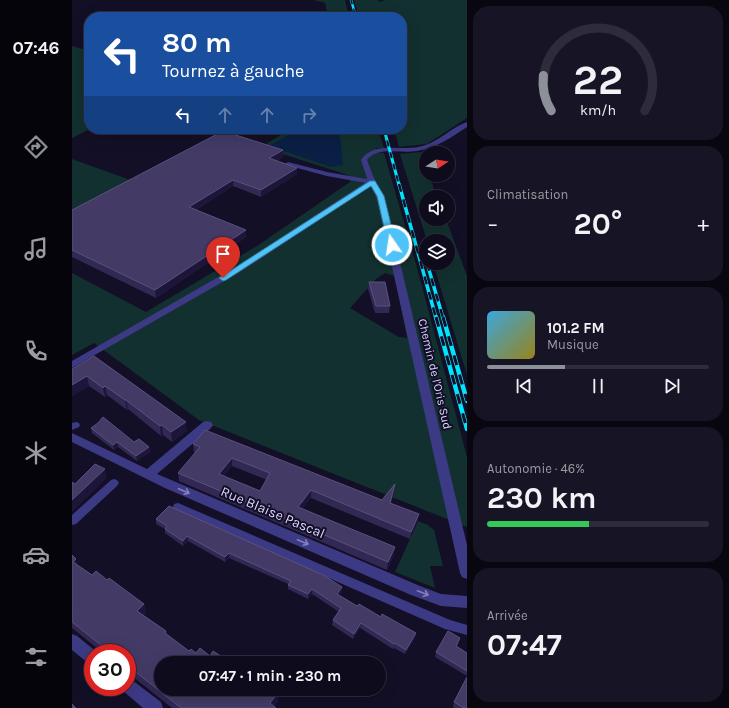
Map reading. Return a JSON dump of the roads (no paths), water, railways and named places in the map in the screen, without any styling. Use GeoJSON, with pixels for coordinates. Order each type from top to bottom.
{"type":"FeatureCollection","features":[{"type":"Feature","properties":{"kind":"street","name":"Chemin de l'Oris Sud"},"geometry":{"type":"LineString","coordinates":[[467,124],[429,146],[415,150],[378,151],[366,156],[364,160],[372,182],[381,199],[467,573]]}},
{"type":"Feature","properties":{"kind":"street"},"geometry":{"type":"LineString","coordinates":[[72,365],[237,270],[372,182]]}},
{"type":"Feature","properties":{"kind":"street"},"geometry":{"type":"LineString","coordinates":[[148,475],[207,425]]}},
{"type":"Feature","properties":{"kind":"street","name":"Rue Blaise Pascal"},"geometry":{"type":"LineString","coordinates":[[72,437],[148,475],[416,591],[441,600],[467,602]]}},
{"type":"Feature","properties":{"kind":"street"},"geometry":{"type":"LineString","coordinates":[[72,642],[84,651]]}},
{"type":"Feature","properties":{"kind":"street"},"geometry":{"type":"LineString","coordinates":[[136,692],[155,708]]}},
{"type":"Feature","properties":{"kind":"lane"},"geometry":{"type":"LineString","coordinates":[[288,164],[327,174],[372,182]]}},
{"type":"Feature","properties":{"kind":"lane"},"geometry":{"type":"LineString","coordinates":[[72,521],[114,483]]}},
{"type":"Feature","properties":{"kind":"lane"},"geometry":{"type":"LineString","coordinates":[[178,507],[441,622],[467,630]]}},
{"type":"Feature","properties":{"kind":"water"},"geometry":{"type":"Polygon","coordinates":[[[290,134],[340,134],[343,165],[331,167],[269,146],[290,134]]]}},
{"type":"Feature","properties":{"kind":"railway"},"geometry":{"type":"LineString","coordinates":[[351,0],[355,12]]}},
{"type":"Feature","properties":{"kind":"railway"},"geometry":{"type":"LineString","coordinates":[[385,134],[399,185]]}},
{"type":"Feature","properties":{"kind":"railway"},"geometry":{"type":"LineString","coordinates":[[399,184],[436,318]]}},
{"type":"Feature","properties":{"kind":"railway"},"geometry":{"type":"LineString","coordinates":[[429,270],[443,318]]}},
{"type":"Feature","properties":{"kind":"railway"},"geometry":{"type":"LineString","coordinates":[[436,317],[467,429]]}},
{"type":"Feature","properties":{"kind":"railway"},"geometry":{"type":"LineString","coordinates":[[443,317],[467,401]]}}]}
